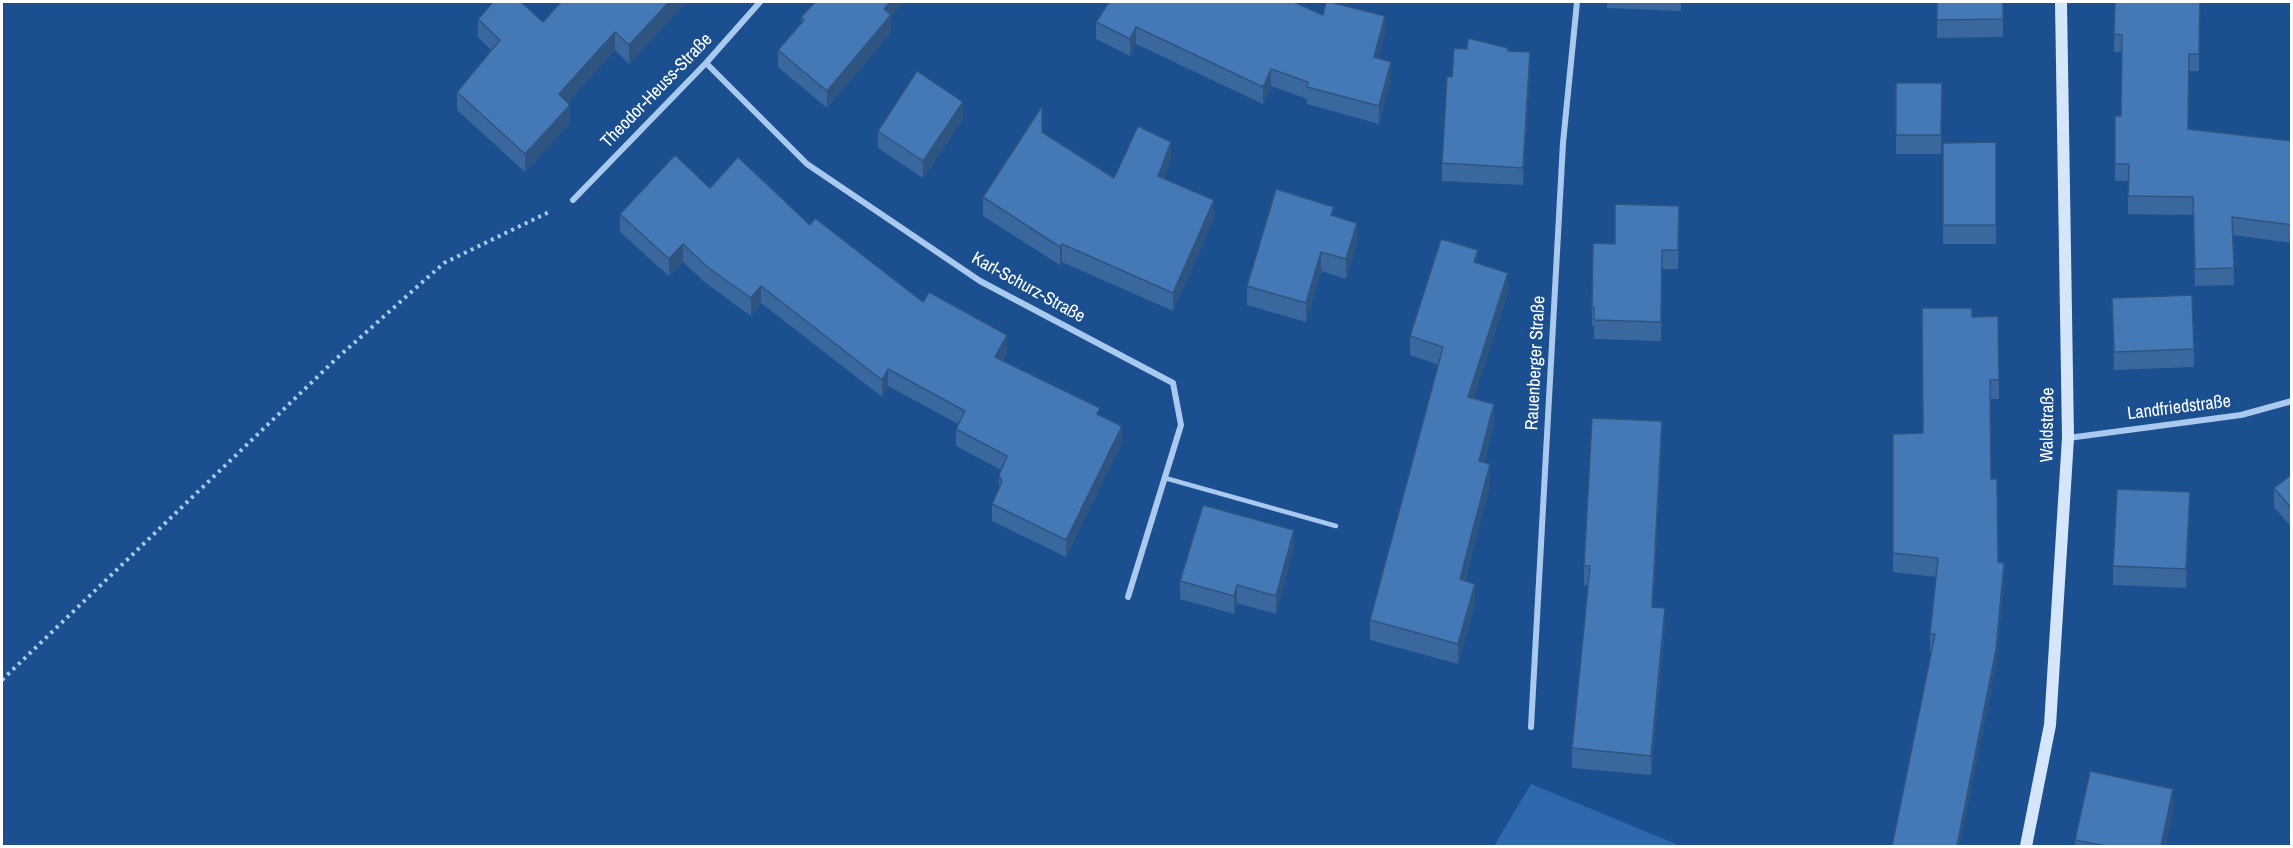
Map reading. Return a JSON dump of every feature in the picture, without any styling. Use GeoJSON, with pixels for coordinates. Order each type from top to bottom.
{"type":"FeatureCollection","features":[{"type":"Feature","properties":{"kind":"street","name":"Theodor-Heuss-Straße"},"geometry":{"type":"LineString","coordinates":[[573,200],[706,63],[759,2]]}},
{"type":"Feature","properties":{"kind":"street","name":"Rauenberger Straße"},"geometry":{"type":"LineString","coordinates":[[1531,727],[1563,143],[1577,2]]}},
{"type":"Feature","properties":{"kind":"street","name":"Waldstraße"},"geometry":{"type":"LineString","coordinates":[[2026,846],[2050,725],[2068,438],[2061,2]]}},
{"type":"Feature","properties":{"kind":"street","name":"Karl-Schurz-Straße"},"geometry":{"type":"LineString","coordinates":[[706,63],[807,164],[980,280],[1173,383],[1181,425],[1128,597]]}},
{"type":"Feature","properties":{"kind":"street","name":"Landfriedstraße"},"geometry":{"type":"LineString","coordinates":[[2068,438],[2241,415],[2292,401]]}},
{"type":"Feature","properties":{"kind":"lane"},"geometry":{"type":"LineString","coordinates":[[1165,478],[1336,526]]}},
{"type":"Feature","properties":{"kind":"path"},"geometry":{"type":"LineString","coordinates":[[2,680],[336,359],[444,263],[573,200]]}},
{"type":"Feature","properties":{"kind":"shaded area"},"geometry":{"type":"Polygon","coordinates":[[[1531,784],[1676,844],[1675,846],[1494,846],[1531,784]]]}},
{"type":"Feature","properties":{"kind":"building"},"geometry":{"type":"Polygon","coordinates":[[[493,2],[521,2],[543,22],[561,2],[669,2],[629,45],[615,32],[559,94],[570,105],[525,154],[457,92],[500,40],[478,19],[493,2]]]}},
{"type":"Feature","properties":{"kind":"building"},"geometry":{"type":"Polygon","coordinates":[[[815,2],[890,2],[884,9],[891,15],[827,91],[778,50],[804,20],[801,17],[815,2]]]}},
{"type":"Feature","properties":{"kind":"building"},"geometry":{"type":"Polygon","coordinates":[[[1109,2],[1294,2],[1323,15],[1326,2],[1330,2],[1385,16],[1374,57],[1391,62],[1379,106],[1307,87],[1308,82],[1271,69],[1263,87],[1136,27],[1130,39],[1096,22],[1109,2]]]}},
{"type":"Feature","properties":{"kind":"building"},"geometry":{"type":"Polygon","coordinates":[[[1937,2],[2003,2],[2003,19],[1937,20],[1937,2]]]}},
{"type":"Feature","properties":{"kind":"building"},"geometry":{"type":"Polygon","coordinates":[[[2115,2],[2200,2],[2199,54],[2189,54],[2188,129],[2292,141],[2292,225],[2232,217],[2234,268],[2195,269],[2193,197],[2128,196],[2129,164],[2115,164],[2115,116],[2121,116],[2122,35],[2114,34],[2115,2]]]}},
{"type":"Feature","properties":{"kind":"building"},"geometry":{"type":"Polygon","coordinates":[[[1468,38],[1508,48],[1508,51],[1530,52],[1523,168],[1442,163],[1447,76],[1452,77],[1454,48],[1467,49],[1468,38]]]}},
{"type":"Feature","properties":{"kind":"building"},"geometry":{"type":"Polygon","coordinates":[[[917,71],[963,102],[923,161],[878,131],[917,71]]]}},
{"type":"Feature","properties":{"kind":"building"},"geometry":{"type":"Polygon","coordinates":[[[1896,83],[1942,83],[1941,135],[1896,135],[1896,83]]]}},
{"type":"Feature","properties":{"kind":"building"},"geometry":{"type":"Polygon","coordinates":[[[1042,106],[1042,132],[1114,178],[1138,126],[1171,142],[1158,176],[1214,200],[1173,293],[1062,244],[1060,247],[983,197],[1042,106]]]}},
{"type":"Feature","properties":{"kind":"building"},"geometry":{"type":"Polygon","coordinates":[[[1996,142],[1996,225],[1943,225],[1943,143],[1996,142]]]}},
{"type":"Feature","properties":{"kind":"building"},"geometry":{"type":"Polygon","coordinates":[[[675,155],[710,188],[738,157],[810,225],[815,218],[923,302],[929,292],[1007,335],[995,357],[1100,408],[1097,414],[1122,426],[1066,540],[992,504],[1002,482],[999,475],[1007,456],[956,429],[965,411],[888,369],[882,380],[761,286],[751,298],[706,266],[683,244],[669,259],[620,214],[675,155]]]}},
{"type":"Feature","properties":{"kind":"building"},"geometry":{"type":"Polygon","coordinates":[[[1276,189],[1334,207],[1331,215],[1357,223],[1346,259],[1321,252],[1306,303],[1247,286],[1276,189]]]}},
{"type":"Feature","properties":{"kind":"building"},"geometry":{"type":"Polygon","coordinates":[[[1615,204],[1679,206],[1678,250],[1662,250],[1661,322],[1594,320],[1594,307],[1592,307],[1593,243],[1615,244],[1615,204]]]}},
{"type":"Feature","properties":{"kind":"building"},"geometry":{"type":"Polygon","coordinates":[[[1441,239],[1478,250],[1474,262],[1508,273],[1468,397],[1494,404],[1479,461],[1490,464],[1460,579],[1475,584],[1458,644],[1370,620],[1443,347],[1410,336],[1441,239]]]}},
{"type":"Feature","properties":{"kind":"building"},"geometry":{"type":"Polygon","coordinates":[[[2192,295],[2194,349],[2114,352],[2112,298],[2192,295]]]}},
{"type":"Feature","properties":{"kind":"building"},"geometry":{"type":"Polygon","coordinates":[[[1922,308],[1972,308],[1972,317],[1998,316],[1999,380],[1990,380],[1991,479],[1997,479],[1998,562],[2004,563],[1996,650],[1957,846],[1892,846],[1935,634],[1930,634],[1938,558],[1893,553],[1893,434],[1923,433],[1922,308]]]}},
{"type":"Feature","properties":{"kind":"building"},"geometry":{"type":"Polygon","coordinates":[[[1592,418],[1662,421],[1652,607],[1665,608],[1651,756],[1572,748],[1590,566],[1584,566],[1592,418]]]}},
{"type":"Feature","properties":{"kind":"building"},"geometry":{"type":"Polygon","coordinates":[[[2292,474],[2292,509],[2274,488],[2292,474]]]}},
{"type":"Feature","properties":{"kind":"building"},"geometry":{"type":"Polygon","coordinates":[[[2117,489],[2190,492],[2186,569],[2113,566],[2117,489]]]}},
{"type":"Feature","properties":{"kind":"building"},"geometry":{"type":"Polygon","coordinates":[[[1203,505],[1294,530],[1276,596],[1237,585],[1234,596],[1180,581],[1203,505]]]}},
{"type":"Feature","properties":{"kind":"building"},"geometry":{"type":"Polygon","coordinates":[[[2090,771],[2173,789],[2161,846],[2106,846],[2075,840],[2090,771]]]}}]}
